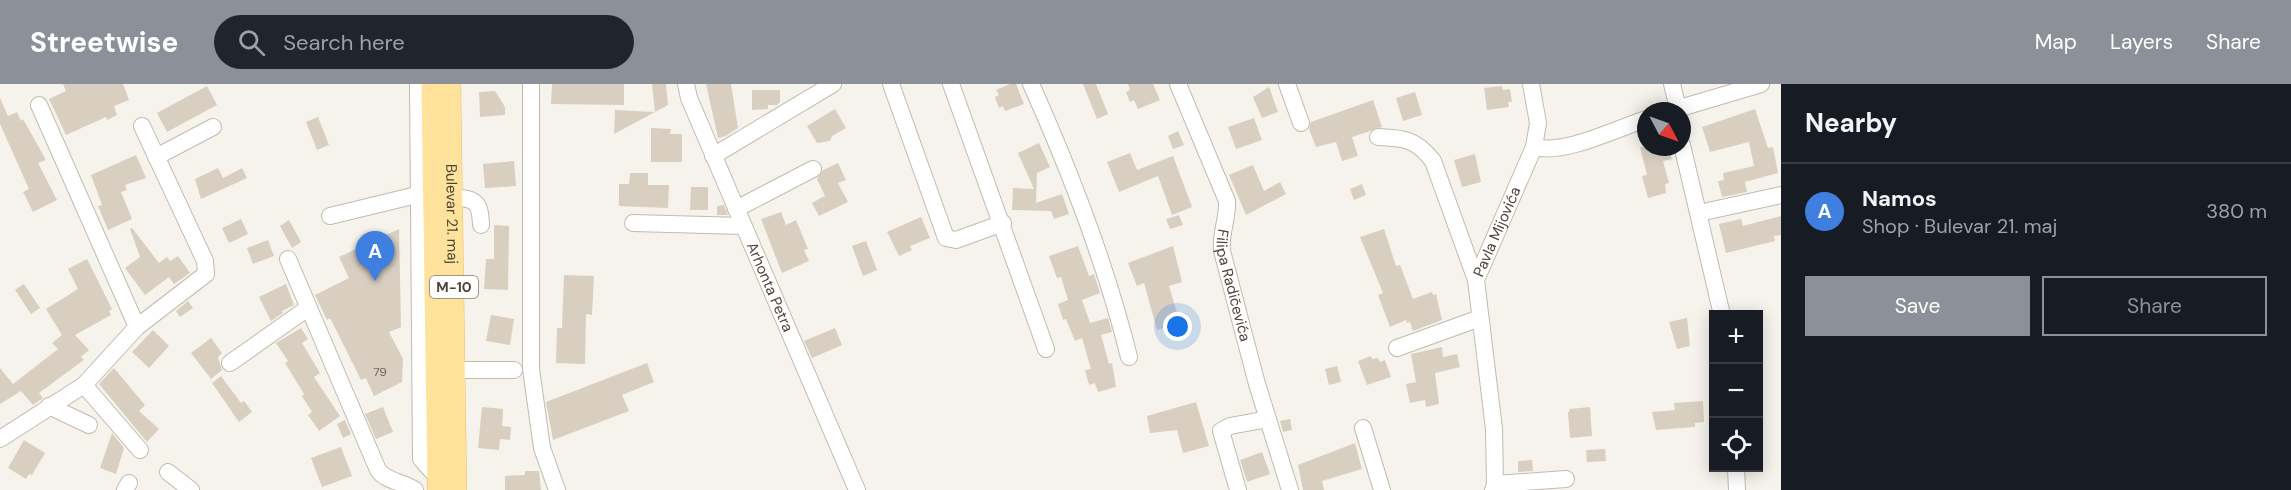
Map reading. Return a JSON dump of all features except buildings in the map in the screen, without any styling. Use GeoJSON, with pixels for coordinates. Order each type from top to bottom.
{"type":"FeatureCollection","features":[{"type":"Feature","properties":{"kind":"main road","name":"Bulevar 21. maj"},"geometry":{"type":"LineString","coordinates":[[432,84],[435,194],[455,370],[456,490]]}},
{"type":"Feature","properties":{"kind":"main road","name":"Bulevar 21. maj"},"geometry":{"type":"LineString","coordinates":[[438,483],[428,358],[427,255],[450,84]]}},
{"type":"Feature","properties":{"kind":"street"},"geometry":{"type":"LineString","coordinates":[[418,84],[435,194]]}},
{"type":"Feature","properties":{"kind":"street"},"geometry":{"type":"LineString","coordinates":[[531,84],[531,369],[542,448],[557,490]]}},
{"type":"Feature","properties":{"kind":"street","name":"Arhonta Petra"},"geometry":{"type":"LineString","coordinates":[[686,84],[689,98],[713,156],[856,490]]}},
{"type":"Feature","properties":{"kind":"street"},"geometry":{"type":"LineString","coordinates":[[713,156],[833,84]]}},
{"type":"Feature","properties":{"kind":"street"},"geometry":{"type":"LineString","coordinates":[[891,84],[946,238],[956,240],[1003,223]]}},
{"type":"Feature","properties":{"kind":"street"},"geometry":{"type":"LineString","coordinates":[[951,84],[1003,223],[1046,349]]}},
{"type":"Feature","properties":{"kind":"street"},"geometry":{"type":"LineString","coordinates":[[1030,84],[1082,207],[1129,357]]}},
{"type":"Feature","properties":{"kind":"street","name":"Filipa Radičevića"},"geometry":{"type":"LineString","coordinates":[[1178,84],[1227,201],[1228,211],[1220,238],[1222,251],[1290,490]]}},
{"type":"Feature","properties":{"kind":"street"},"geometry":{"type":"LineString","coordinates":[[1287,84],[1301,123]]}},
{"type":"Feature","properties":{"kind":"street","name":"Pavla Mijovića"},"geometry":{"type":"LineString","coordinates":[[1494,487],[1494,429],[1476,280],[1534,147],[1538,123],[1531,84]]}},
{"type":"Feature","properties":{"kind":"street"},"geometry":{"type":"LineString","coordinates":[[1672,84],[1673,102]]}},
{"type":"Feature","properties":{"kind":"street"},"geometry":{"type":"LineString","coordinates":[[1691,105],[1761,84]]}},
{"type":"Feature","properties":{"kind":"street"},"geometry":{"type":"LineString","coordinates":[[39,105],[137,327]]}},
{"type":"Feature","properties":{"kind":"street"},"geometry":{"type":"LineString","coordinates":[[1534,147],[1548,149],[1565,146],[1637,122]]}},
{"type":"Feature","properties":{"kind":"street"},"geometry":{"type":"LineString","coordinates":[[0,439],[84,385],[137,327],[206,274],[207,269],[142,126]]}},
{"type":"Feature","properties":{"kind":"street"},"geometry":{"type":"LineString","coordinates":[[156,157],[213,127]]}},
{"type":"Feature","properties":{"kind":"street"},"geometry":{"type":"LineString","coordinates":[[1378,137],[1406,139],[1433,161],[1476,280]]}},
{"type":"Feature","properties":{"kind":"street"},"geometry":{"type":"LineString","coordinates":[[1685,156],[1721,310]]}},
{"type":"Feature","properties":{"kind":"street"},"geometry":{"type":"LineString","coordinates":[[736,209],[813,169]]}},
{"type":"Feature","properties":{"kind":"street"},"geometry":{"type":"LineString","coordinates":[[330,216],[435,194],[475,202],[480,208],[481,225]]}},
{"type":"Feature","properties":{"kind":"street"},"geometry":{"type":"LineString","coordinates":[[1700,213],[1781,195]]}},
{"type":"Feature","properties":{"kind":"street"},"geometry":{"type":"LineString","coordinates":[[633,223],[743,226]]}},
{"type":"Feature","properties":{"kind":"street"},"geometry":{"type":"LineString","coordinates":[[288,259],[378,470],[385,477],[406,483],[415,490]]}},
{"type":"Feature","properties":{"kind":"street"},"geometry":{"type":"LineString","coordinates":[[230,363],[308,308]]}},
{"type":"Feature","properties":{"kind":"street"},"geometry":{"type":"LineString","coordinates":[[1397,348],[1480,318]]}},
{"type":"Feature","properties":{"kind":"street"},"geometry":{"type":"LineString","coordinates":[[455,370],[514,370]]}},
{"type":"Feature","properties":{"kind":"street"},"geometry":{"type":"LineString","coordinates":[[84,385],[140,450]]}},
{"type":"Feature","properties":{"kind":"street"},"geometry":{"type":"LineString","coordinates":[[49,406],[89,425]]}},
{"type":"Feature","properties":{"kind":"street"},"geometry":{"type":"LineString","coordinates":[[1238,490],[1221,431],[1230,426],[1268,419]]}},
{"type":"Feature","properties":{"kind":"street"},"geometry":{"type":"LineString","coordinates":[[1363,428],[1382,490]]}},
{"type":"Feature","properties":{"kind":"street"},"geometry":{"type":"LineString","coordinates":[[168,472],[191,490]]}},
{"type":"Feature","properties":{"kind":"street"},"geometry":{"type":"LineString","coordinates":[[1736,472],[1737,490]]}},
{"type":"Feature","properties":{"kind":"street"},"geometry":{"type":"LineString","coordinates":[[1494,487],[1566,479]]}},
{"type":"Feature","properties":{"kind":"place","name":"Namos"},"geometry":{"type":"Point","coordinates":[375,281]}}]}
